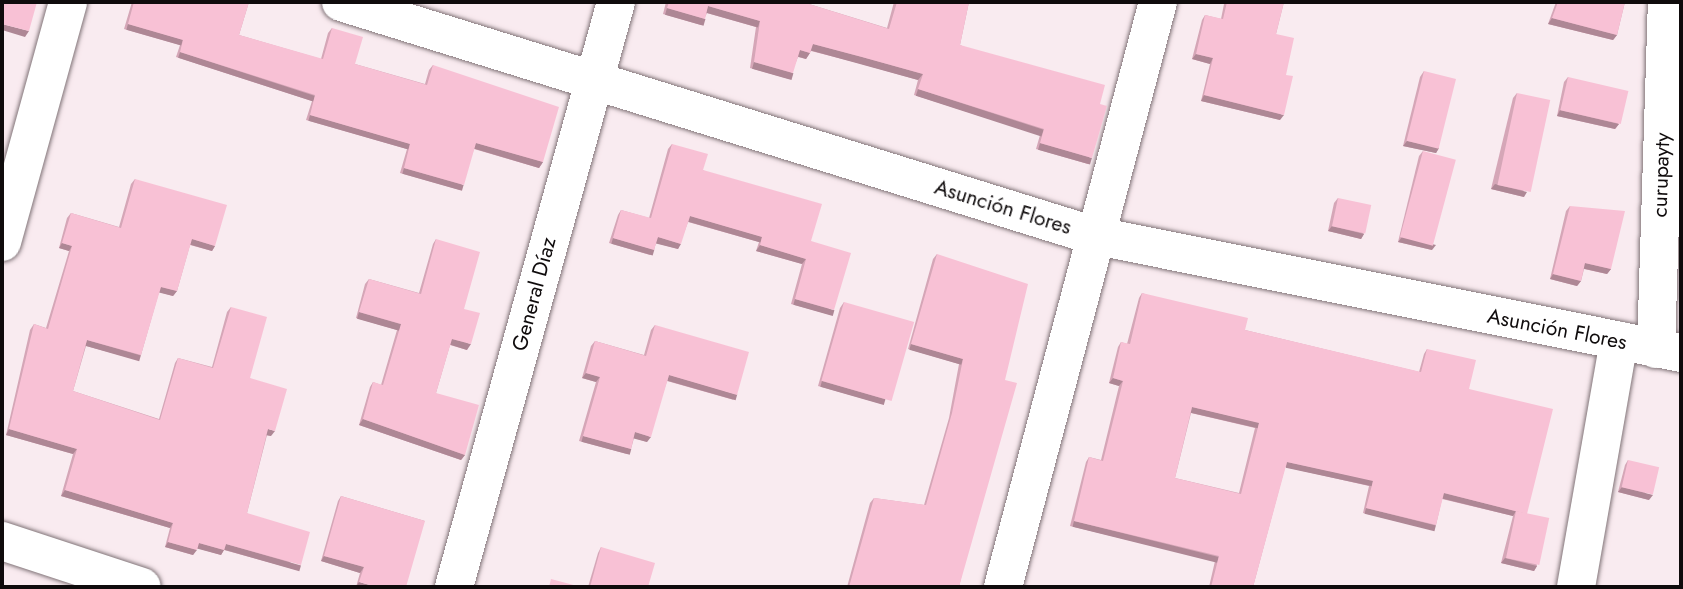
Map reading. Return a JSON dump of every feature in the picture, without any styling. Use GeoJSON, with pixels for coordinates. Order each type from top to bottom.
{"type":"FeatureCollection","features":[{"type":"Feature","properties":{"kind":"street"},"geometry":{"type":"LineString","coordinates":[[2,242],[68,2]]}},
{"type":"Feature","properties":{"kind":"street","name":"Asunción Flores"},"geometry":{"type":"LineString","coordinates":[[341,2],[1091,235],[1669,351]]}},
{"type":"Feature","properties":{"kind":"street","name":"General Díaz"},"geometry":{"type":"LineString","coordinates":[[454,587],[616,2]]}},
{"type":"Feature","properties":{"kind":"street"},"geometry":{"type":"LineString","coordinates":[[1003,587],[1091,235],[1158,2]]}},
{"type":"Feature","properties":{"kind":"street","name":"curupayty"},"geometry":{"type":"LineString","coordinates":[[1667,2],[1669,351]]}},
{"type":"Feature","properties":{"kind":"street"},"geometry":{"type":"LineString","coordinates":[[1577,587],[1619,341]]}},
{"type":"Feature","properties":{"kind":"street"},"geometry":{"type":"LineString","coordinates":[[2,541],[142,587]]}},
{"type":"Feature","properties":{"kind":"building"},"geometry":{"type":"Polygon","coordinates":[[[2,2],[37,2],[29,31],[2,24],[2,2]]]}},
{"type":"Feature","properties":{"kind":"building"},"geometry":{"type":"Polygon","coordinates":[[[134,2],[249,2],[239,35],[323,59],[332,28],[363,37],[355,64],[427,85],[433,65],[559,107],[543,162],[476,143],[464,185],[404,168],[410,144],[310,115],[315,95],[180,52],[183,40],[128,24],[134,2]]]}},
{"type":"Feature","properties":{"kind":"building"},"geometry":{"type":"Polygon","coordinates":[[[669,2],[810,2],[809,4],[889,29],[897,2],[969,2],[960,45],[1105,85],[1100,104],[1107,106],[1092,158],[1040,143],[1044,129],[918,89],[923,74],[813,44],[810,53],[800,50],[793,73],[754,62],[760,21],[708,6],[705,19],[667,8],[669,2]]]}},
{"type":"Feature","properties":{"kind":"building"},"geometry":{"type":"Polygon","coordinates":[[[1227,2],[1284,2],[1276,34],[1294,38],[1286,75],[1293,76],[1284,115],[1204,95],[1213,58],[1196,54],[1205,15],[1223,19],[1227,2]]]}},
{"type":"Feature","properties":{"kind":"building"},"geometry":{"type":"Polygon","coordinates":[[[1558,2],[1625,2],[1617,35],[1552,18],[1558,2]]]}},
{"type":"Feature","properties":{"kind":"building"},"geometry":{"type":"Polygon","coordinates":[[[1424,71],[1456,79],[1439,149],[1407,141],[1424,71]]]}},
{"type":"Feature","properties":{"kind":"building"},"geometry":{"type":"Polygon","coordinates":[[[1568,77],[1628,91],[1621,124],[1560,110],[1568,77]]]}},
{"type":"Feature","properties":{"kind":"building"},"geometry":{"type":"Polygon","coordinates":[[[1517,93],[1550,100],[1531,192],[1497,185],[1517,93]]]}},
{"type":"Feature","properties":{"kind":"building"},"geometry":{"type":"Polygon","coordinates":[[[672,144],[708,154],[703,170],[822,204],[811,241],[851,253],[834,310],[795,299],[806,259],[760,245],[762,237],[690,216],[681,244],[658,237],[654,250],[613,238],[621,210],[651,218],[672,144]]]}},
{"type":"Feature","properties":{"kind":"building"},"geometry":{"type":"Polygon","coordinates":[[[1423,151],[1456,160],[1433,246],[1400,237],[1423,151]]]}},
{"type":"Feature","properties":{"kind":"building"},"geometry":{"type":"Polygon","coordinates":[[[135,179],[227,205],[215,246],[192,239],[177,291],[161,287],[141,355],[87,340],[73,391],[160,420],[178,358],[213,368],[231,307],[267,317],[250,378],[287,389],[275,431],[268,429],[247,513],[310,532],[301,565],[226,544],[224,550],[199,543],[197,550],[168,542],[173,523],[65,490],[77,449],[9,429],[34,324],[48,329],[72,246],[62,243],[71,213],[121,228],[135,179]]]}},
{"type":"Feature","properties":{"kind":"building"},"geometry":{"type":"Polygon","coordinates":[[[1338,198],[1371,205],[1365,233],[1332,226],[1338,198]]]}},
{"type":"Feature","properties":{"kind":"building"},"geometry":{"type":"Polygon","coordinates":[[[1570,206],[1625,211],[1611,269],[1585,263],[1581,281],[1553,274],[1570,206]]]}},
{"type":"Feature","properties":{"kind":"building"},"geometry":{"type":"Polygon","coordinates":[[[436,239],[480,252],[464,309],[480,313],[471,344],[452,339],[436,393],[479,405],[465,455],[363,419],[373,382],[383,385],[401,324],[359,312],[369,279],[421,294],[436,239]]]}},
{"type":"Feature","properties":{"kind":"building"},"geometry":{"type":"Polygon","coordinates":[[[937,254],[1028,284],[1005,380],[1017,383],[959,587],[849,587],[874,498],[926,505],[952,413],[963,359],[911,344],[937,254]]]}},
{"type":"Feature","properties":{"kind":"building"},"geometry":{"type":"Polygon","coordinates":[[[1142,293],[1248,318],[1245,330],[1421,372],[1427,349],[1476,360],[1469,389],[1553,409],[1527,514],[1444,493],[1436,525],[1366,508],[1373,481],[1287,462],[1253,587],[1211,587],[1219,556],[1074,521],[1089,457],[1103,461],[1123,381],[1113,378],[1121,342],[1130,344],[1142,293]],[[1192,407],[1175,478],[1241,494],[1259,423],[1192,407]]]}},
{"type":"Feature","properties":{"kind":"building"},"geometry":{"type":"Polygon","coordinates":[[[844,302],[914,322],[892,401],[821,381],[844,302]]]}},
{"type":"Feature","properties":{"kind":"building"},"geometry":{"type":"Polygon","coordinates":[[[655,325],[749,352],[737,395],[669,375],[651,437],[635,432],[631,449],[583,436],[600,377],[586,373],[595,341],[646,356],[655,325]]]}},
{"type":"Feature","properties":{"kind":"building"},"geometry":{"type":"Polygon","coordinates":[[[1628,460],[1659,467],[1653,494],[1622,487],[1628,460]]]}},
{"type":"Feature","properties":{"kind":"building"},"geometry":{"type":"Polygon","coordinates":[[[341,496],[425,521],[406,587],[377,587],[359,582],[364,567],[324,556],[341,496]]]}},
{"type":"Feature","properties":{"kind":"building"},"geometry":{"type":"Polygon","coordinates":[[[1516,511],[1549,518],[1539,565],[1506,558],[1516,511]]]}},
{"type":"Feature","properties":{"kind":"building"},"geometry":{"type":"Polygon","coordinates":[[[601,547],[655,563],[648,587],[590,587],[601,547]]]}},
{"type":"Feature","properties":{"kind":"building"},"geometry":{"type":"Polygon","coordinates":[[[551,579],[581,587],[549,587],[551,579]]]}}]}
